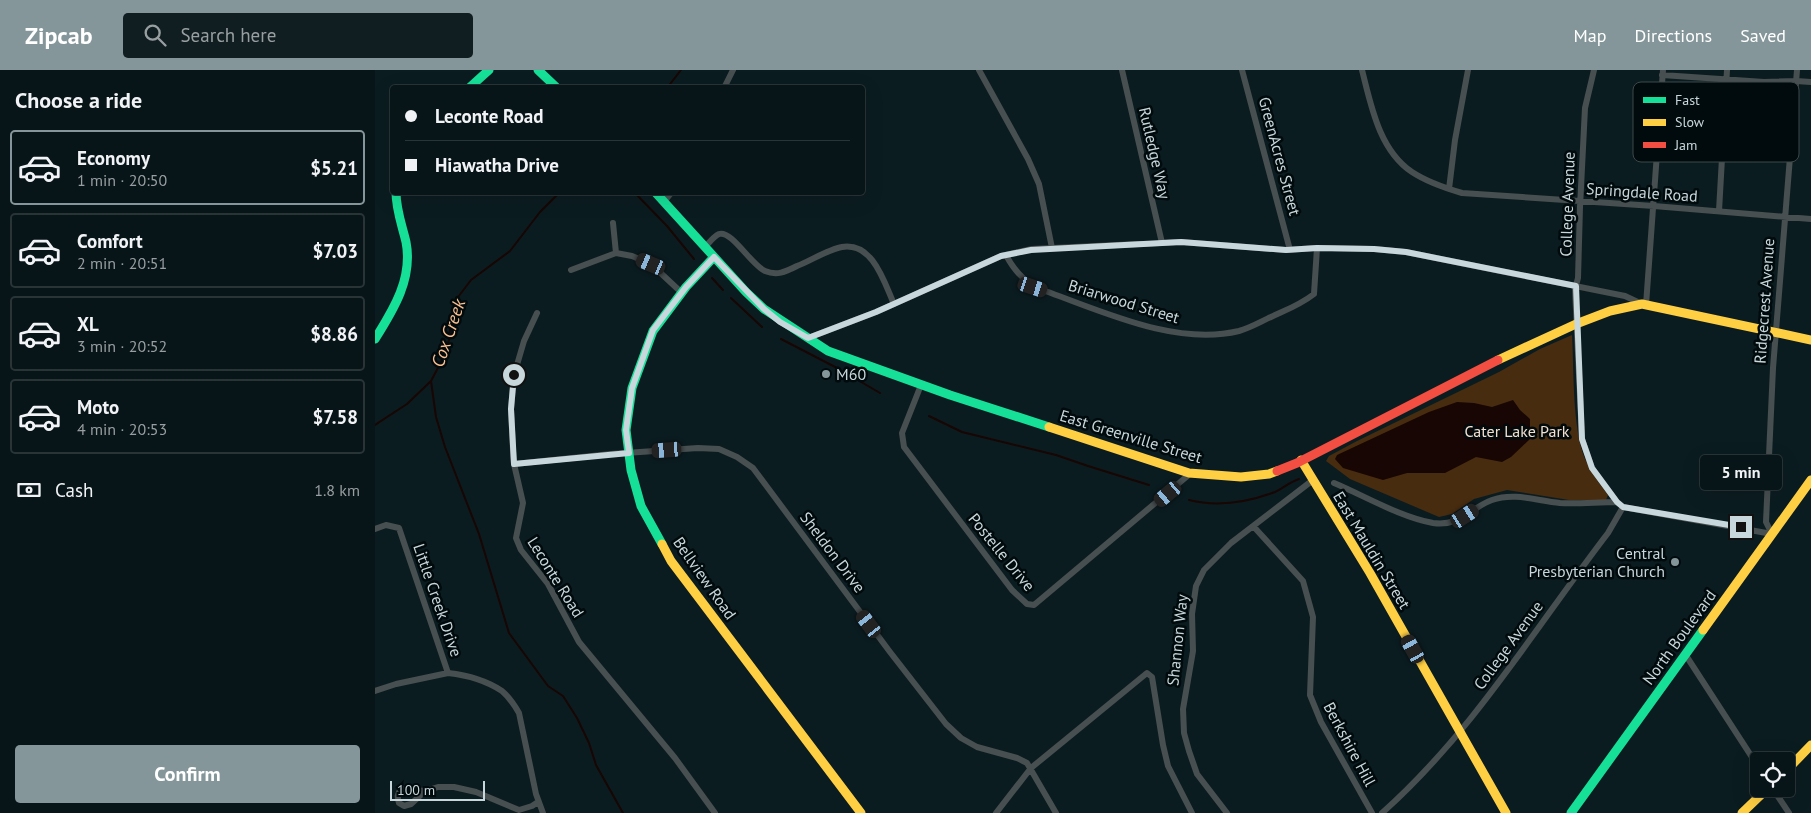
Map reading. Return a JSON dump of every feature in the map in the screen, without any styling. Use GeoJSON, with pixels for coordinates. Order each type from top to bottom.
{"type":"FeatureCollection","features":[{"type":"Feature","properties":{"kind":"street"},"geometry":{"type":"LineString","coordinates":[[472,85],[489,70]]}},
{"type":"Feature","properties":{"kind":"street"},"geometry":{"type":"LineString","coordinates":[[538,70],[554,85]]}},
{"type":"Feature","properties":{"kind":"street"},"geometry":{"type":"LineString","coordinates":[[726,85],[733,70]]}},
{"type":"Feature","properties":{"kind":"street"},"geometry":{"type":"LineString","coordinates":[[979,70],[1028,159],[1039,184],[1052,248]]}},
{"type":"Feature","properties":{"kind":"street","name":"Rutledge Way"},"geometry":{"type":"LineString","coordinates":[[1122,70],[1161,243]]}},
{"type":"Feature","properties":{"kind":"street","name":"GreenAcres Street"},"geometry":{"type":"LineString","coordinates":[[1242,70],[1290,250]]}},
{"type":"Feature","properties":{"kind":"street","name":"Springdale Road"},"geometry":{"type":"LineString","coordinates":[[1362,70],[1375,118],[1389,149],[1411,171],[1449,189],[1462,193],[1811,219]]}},
{"type":"Feature","properties":{"kind":"street"},"geometry":{"type":"LineString","coordinates":[[1449,189],[1455,140],[1468,70]]}},
{"type":"Feature","properties":{"kind":"street","name":"College Avenue"},"geometry":{"type":"LineString","coordinates":[[1382,813],[1399,798],[1470,720],[1608,533],[1620,504],[1592,468],[1582,439],[1576,286],[1579,278],[1580,201],[1585,108],[1594,70]]}},
{"type":"Feature","properties":{"kind":"street"},"geometry":{"type":"LineString","coordinates":[[1726,82],[1727,70]]}},
{"type":"Feature","properties":{"kind":"street","name":"Ridgecrest Avenue"},"geometry":{"type":"LineString","coordinates":[[1796,81],[1797,70]]}},
{"type":"Feature","properties":{"kind":"street"},"geometry":{"type":"LineString","coordinates":[[1662,73],[1764,82],[1811,82]]}},
{"type":"Feature","properties":{"kind":"street"},"geometry":{"type":"LineString","coordinates":[[808,338],[894,304],[1006,255],[1052,248],[1181,242],[1290,250],[1317,248],[1374,249],[1406,252],[1625,296],[1644,304],[1657,162]]}},
{"type":"Feature","properties":{"kind":"street"},"geometry":{"type":"LineString","coordinates":[[1719,211],[1722,162]]}},
{"type":"Feature","properties":{"kind":"street","name":"Ridgecrest Avenue"},"geometry":{"type":"LineString","coordinates":[[1772,534],[1766,522],[1773,368],[1789,162]]}},
{"type":"Feature","properties":{"kind":"street"},"geometry":{"type":"LineString","coordinates":[[375,339],[397,306],[407,274],[407,248],[397,210],[396,195]]}},
{"type":"Feature","properties":{"kind":"street","name":"East Greenville Street"},"geometry":{"type":"LineString","coordinates":[[658,195],[764,309],[780,322],[828,351],[921,385],[1191,473],[1241,477],[1269,474],[1301,460],[1480,369],[1577,324],[1610,311],[1644,304],[1811,340]]}},
{"type":"Feature","properties":{"kind":"street"},"geometry":{"type":"LineString","coordinates":[[664,202],[670,195]]}},
{"type":"Feature","properties":{"kind":"street"},"geometry":{"type":"LineString","coordinates":[[613,223],[616,253]]}},
{"type":"Feature","properties":{"kind":"street"},"geometry":{"type":"LineString","coordinates":[[705,247],[717,234],[724,234],[732,238],[756,266],[765,271],[780,274],[841,247],[853,246],[870,256],[885,282],[894,304]]}},
{"type":"Feature","properties":{"kind":"street","name":"Briarwood Street"},"geometry":{"type":"LineString","coordinates":[[1006,255],[1013,269],[1033,287],[1141,324],[1183,334],[1221,334],[1241,330],[1302,304],[1314,294],[1317,248]]}},
{"type":"Feature","properties":{"kind":"street"},"geometry":{"type":"LineString","coordinates":[[571,270],[616,253],[633,256],[651,264],[682,293]]}},
{"type":"Feature","properties":{"kind":"street","name":"Bellview Road"},"geometry":{"type":"LineString","coordinates":[[714,257],[653,330],[632,388],[626,430],[631,470],[641,506],[671,561],[861,813]]}},
{"type":"Feature","properties":{"kind":"street","name":"Leconte Road"},"geometry":{"type":"LineString","coordinates":[[537,313],[524,341],[514,375],[511,409],[514,464],[523,503],[516,538],[521,550],[548,584],[579,642],[675,758],[715,813]]}},
{"type":"Feature","properties":{"kind":"street","name":"Postelle Drive"},"geometry":{"type":"LineString","coordinates":[[921,385],[902,433],[904,448],[1013,590],[1027,604],[1034,605],[1041,600],[1191,473]]}},
{"type":"Feature","properties":{"kind":"street","name":"Sheldon Drive"},"geometry":{"type":"LineString","coordinates":[[514,464],[698,448],[719,449],[737,457],[753,468],[946,724],[961,738],[977,746],[1027,762],[1031,768]]}},
{"type":"Feature","properties":{"kind":"street","name":"East Mauldin Street"},"geometry":{"type":"LineString","coordinates":[[1301,460],[1370,573],[1505,813]]}},
{"type":"Feature","properties":{"kind":"street","name":"Shannon Way"},"geometry":{"type":"LineString","coordinates":[[1227,813],[1197,774],[1184,733],[1183,709],[1193,652],[1191,614],[1196,586],[1204,570],[1231,543],[1313,480]]}},
{"type":"Feature","properties":{"kind":"street","name":"North Boulevard"},"geometry":{"type":"LineString","coordinates":[[1571,813],[1811,480]]}},
{"type":"Feature","properties":{"kind":"street"},"geometry":{"type":"LineString","coordinates":[[1334,483],[1410,516],[1433,523],[1457,521],[1491,500],[1503,497],[1520,497],[1560,503],[1620,504],[1772,534]]}},
{"type":"Feature","properties":{"kind":"street","name":"Little Creek Drive"},"geometry":{"type":"LineString","coordinates":[[375,529],[386,525],[399,528],[449,673],[466,676],[502,692],[513,703],[519,713],[538,802],[543,813]]}},
{"type":"Feature","properties":{"kind":"street","name":"Berkshire Hill"},"geometry":{"type":"LineString","coordinates":[[1254,527],[1303,581],[1313,617],[1310,695],[1321,722],[1372,813]]}},
{"type":"Feature","properties":{"kind":"street"},"geometry":{"type":"LineString","coordinates":[[1685,654],[1750,754]]}},
{"type":"Feature","properties":{"kind":"street"},"geometry":{"type":"LineString","coordinates":[[375,690],[449,673]]}},
{"type":"Feature","properties":{"kind":"street","name":"Shannon Way"},"geometry":{"type":"LineString","coordinates":[[1031,768],[1145,674],[1149,674],[1152,677],[1168,766],[1192,813]]}},
{"type":"Feature","properties":{"kind":"street"},"geometry":{"type":"LineString","coordinates":[[1795,761],[1811,744]]}},
{"type":"Feature","properties":{"kind":"street"},"geometry":{"type":"LineString","coordinates":[[996,813],[1031,768],[1056,813]]}},
{"type":"Feature","properties":{"kind":"street"},"geometry":{"type":"LineString","coordinates":[[425,791],[454,787],[483,795],[512,808],[524,811],[538,802]]}},
{"type":"Feature","properties":{"kind":"street"},"geometry":{"type":"LineString","coordinates":[[1742,813],[1759,797]]}},
{"type":"Feature","properties":{"kind":"street"},"geometry":{"type":"LineString","coordinates":[[1778,797],[1789,813]]}},
{"type":"Feature","properties":{"kind":"green space","name":"Cater Lake Park"},"geometry":{"type":"Polygon","coordinates":[[[1572,335],[1576,415],[1581,446],[1585,459],[1608,495],[1606,500],[1569,500],[1507,490],[1474,499],[1452,514],[1439,517],[1350,479],[1326,461],[1329,456],[1357,441],[1499,372],[1540,349],[1572,335]]]}},
{"type":"Feature","properties":{"kind":"shaded area"},"geometry":{"type":"Polygon","coordinates":[[[1513,400],[1530,419],[1530,439],[1511,457],[1502,462],[1476,457],[1445,473],[1407,473],[1383,480],[1343,468],[1335,459],[1337,455],[1429,412],[1457,402],[1492,407],[1513,400]]]}},
{"type":"Feature","properties":{"kind":"waterway","name":"Cox Creek"},"geometry":{"type":"LineString","coordinates":[[669,85],[681,70]]}},
{"type":"Feature","properties":{"kind":"waterway","name":"Cox Creek"},"geometry":{"type":"LineString","coordinates":[[375,425],[407,404],[431,381],[449,340],[455,301],[471,280],[510,251],[540,212],[557,195]]}},
{"type":"Feature","properties":{"kind":"waterway"},"geometry":{"type":"LineString","coordinates":[[637,195],[667,226],[694,259]]}},
{"type":"Feature","properties":{"kind":"waterway"},"geometry":{"type":"LineString","coordinates":[[712,278],[723,290]]}},
{"type":"Feature","properties":{"kind":"waterway"},"geometry":{"type":"LineString","coordinates":[[731,298],[762,327]]}},
{"type":"Feature","properties":{"kind":"waterway"},"geometry":{"type":"LineString","coordinates":[[781,339],[839,369]]}},
{"type":"Feature","properties":{"kind":"waterway"},"geometry":{"type":"LineString","coordinates":[[851,376],[880,393]]}},
{"type":"Feature","properties":{"kind":"waterway"},"geometry":{"type":"LineString","coordinates":[[431,381],[436,417],[445,447],[479,534],[509,633],[548,686],[563,696],[577,718],[589,743],[596,765],[623,813]]}},
{"type":"Feature","properties":{"kind":"waterway"},"geometry":{"type":"LineString","coordinates":[[929,416],[962,432],[1056,455],[1149,485]]}},
{"type":"Feature","properties":{"kind":"waterway"},"geometry":{"type":"LineString","coordinates":[[1189,500],[1210,503],[1243,501],[1275,492],[1299,479]]}},
{"type":"Feature","properties":{"kind":"traffic: fast"},"geometry":{"type":"LineString","coordinates":[[472,85],[489,70]]}},
{"type":"Feature","properties":{"kind":"traffic: fast"},"geometry":{"type":"LineString","coordinates":[[538,70],[554,85]]}},
{"type":"Feature","properties":{"kind":"traffic: fast"},"geometry":{"type":"LineString","coordinates":[[375,339],[395,305],[407,268],[406,242],[396,195]]}},
{"type":"Feature","properties":{"kind":"traffic: fast"},"geometry":{"type":"LineString","coordinates":[[658,195],[746,292],[764,309],[828,351],[950,395],[1049,427]]}},
{"type":"Feature","properties":{"kind":"traffic: fast"},"geometry":{"type":"LineString","coordinates":[[662,544],[641,506],[631,470],[626,430],[632,388],[653,331],[686,287],[714,257]]}},
{"type":"Feature","properties":{"kind":"traffic: fast"},"geometry":{"type":"LineString","coordinates":[[1571,813],[1703,630]]}},
{"type":"Feature","properties":{"kind":"traffic: slow"},"geometry":{"type":"LineString","coordinates":[[1498,360],[1576,324],[1610,311],[1642,304],[1811,340]]}},
{"type":"Feature","properties":{"kind":"traffic: slow"},"geometry":{"type":"LineString","coordinates":[[1049,427],[1189,473],[1241,477],[1269,474],[1277,471]]}},
{"type":"Feature","properties":{"kind":"traffic: slow"},"geometry":{"type":"LineString","coordinates":[[1301,460],[1370,573],[1506,813]]}},
{"type":"Feature","properties":{"kind":"traffic: slow"},"geometry":{"type":"LineString","coordinates":[[1703,630],[1811,480]]}},
{"type":"Feature","properties":{"kind":"traffic: slow"},"geometry":{"type":"LineString","coordinates":[[662,544],[671,561],[861,813]]}},
{"type":"Feature","properties":{"kind":"traffic: slow"},"geometry":{"type":"LineString","coordinates":[[1795,762],[1811,745]]}},
{"type":"Feature","properties":{"kind":"traffic: slow"},"geometry":{"type":"LineString","coordinates":[[1742,813],[1759,797]]}},
{"type":"Feature","properties":{"kind":"traffic: jam"},"geometry":{"type":"LineString","coordinates":[[1277,471],[1297,463],[1498,360]]}},
{"type":"Feature","properties":{"kind":"place","name":"M60"},"geometry":{"type":"Point","coordinates":[826,374]}},
{"type":"Feature","properties":{"kind":"place","name":"Central Presbyterian Church"},"geometry":{"type":"Point","coordinates":[1675,562]}},
{"type":"Feature","properties":{"kind":"route"},"geometry":{"type":"LineString","coordinates":[[514,375],[511,409],[514,464],[629,453],[626,430],[632,388],[653,330],[686,287],[714,257],[764,309],[780,322],[808,338],[876,312],[1001,256],[1031,250],[1181,242],[1286,250],[1317,248],[1374,249],[1406,252],[1576,286],[1580,418],[1582,439],[1592,468],[1617,502],[1623,507],[1741,527]]}}]}
